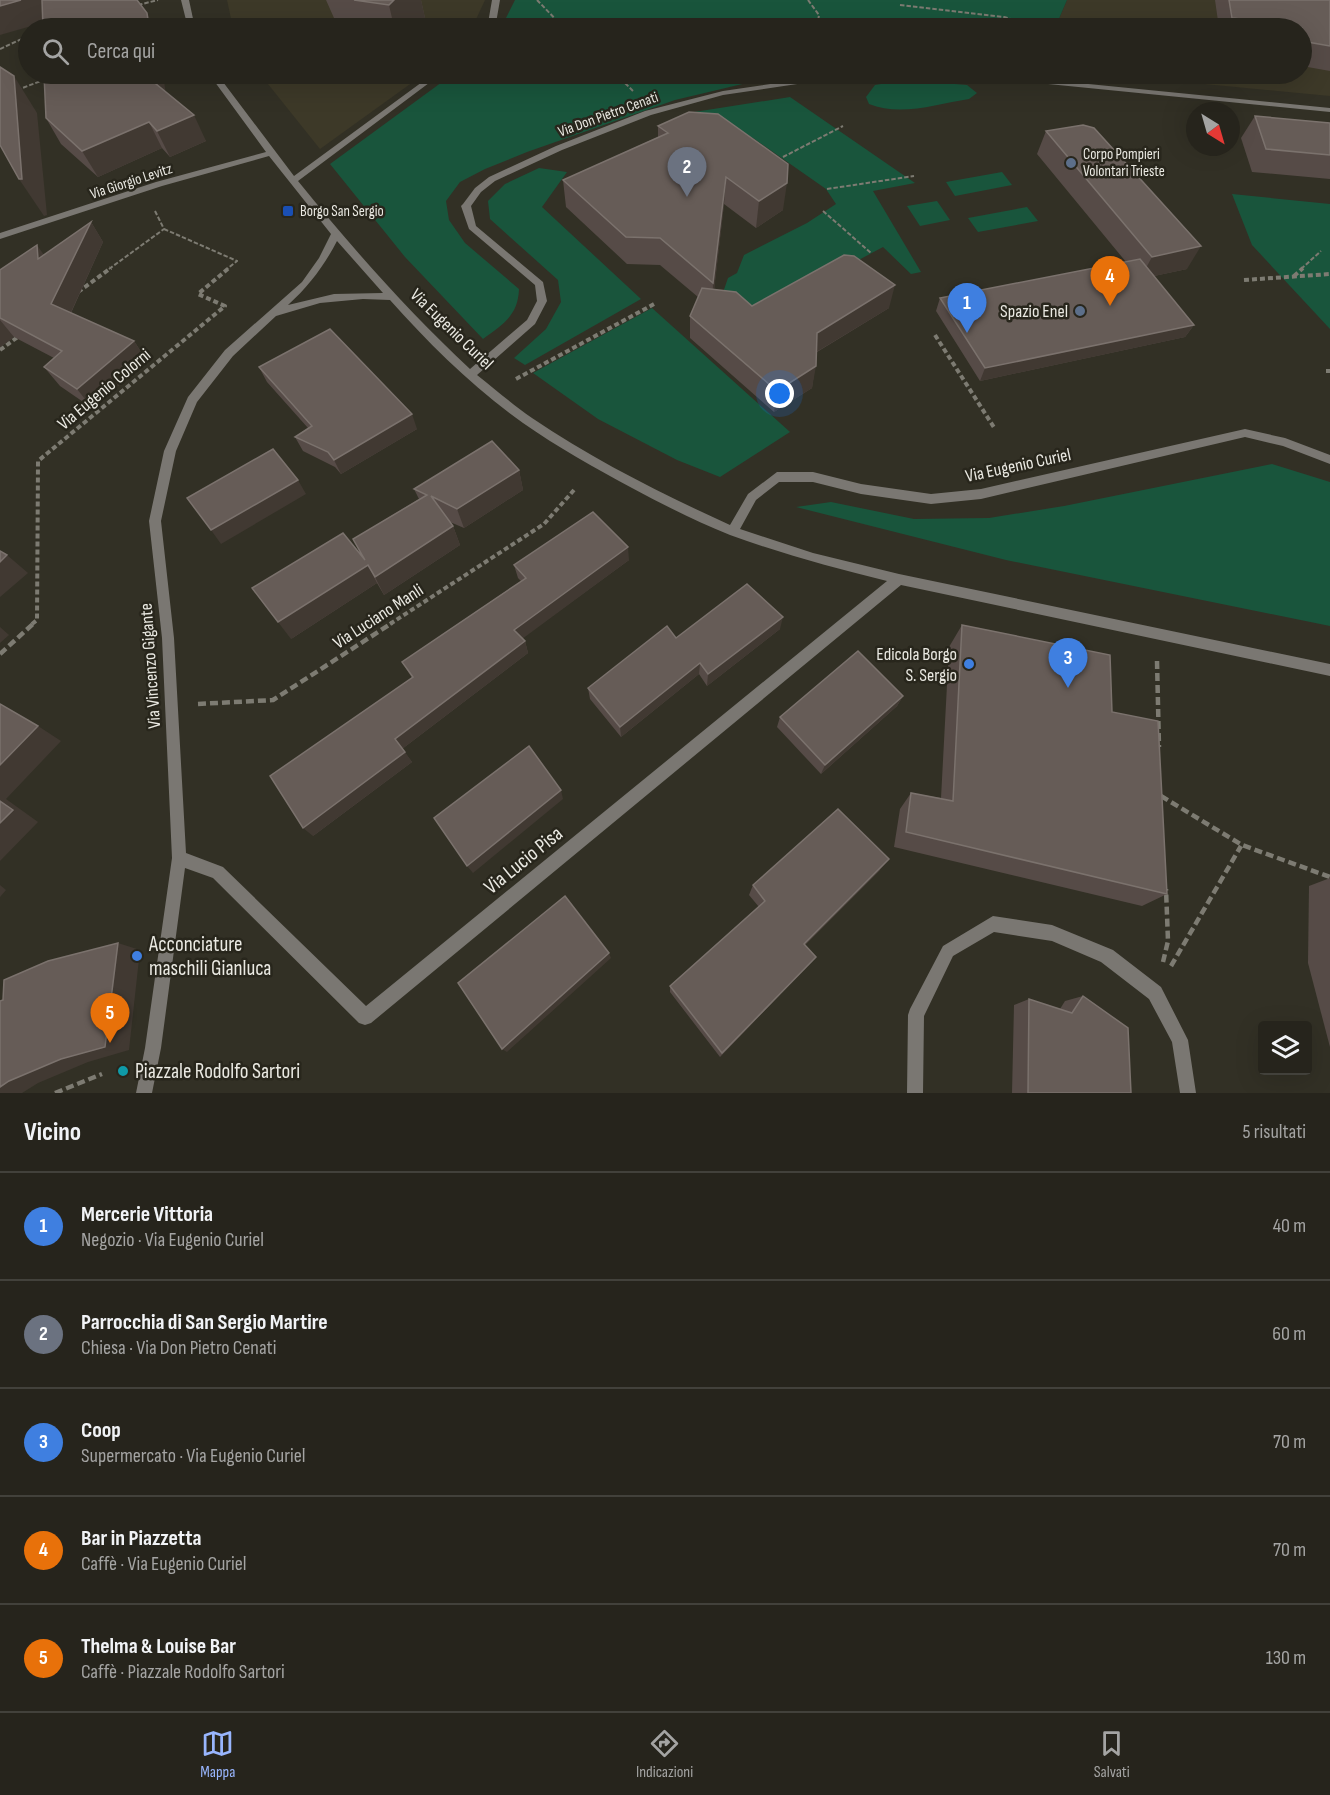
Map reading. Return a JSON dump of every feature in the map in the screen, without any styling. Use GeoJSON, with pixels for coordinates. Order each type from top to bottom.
{"type":"FeatureCollection","features":[{"type":"Feature","properties":{"kind":"street"},"geometry":{"type":"LineString","coordinates":[[184,0],[189,18]]}},
{"type":"Feature","properties":{"kind":"street"},"geometry":{"type":"LineString","coordinates":[[493,18],[496,0]]}},
{"type":"Feature","properties":{"kind":"street","name":"Via Eugenio Curiel"},"geometry":{"type":"LineString","coordinates":[[220,84],[271,153],[336,234],[423,331],[470,375],[527,420],[597,464],[672,504],[733,531],[813,558],[899,579],[1330,670]]}},
{"type":"Feature","properties":{"kind":"street"},"geometry":{"type":"LineString","coordinates":[[293,181],[424,84]]}},
{"type":"Feature","properties":{"kind":"street","name":"Via Don Pietro Cenati"},"geometry":{"type":"LineString","coordinates":[[470,375],[531,322],[542,301],[540,284],[472,227],[466,207],[478,190],[492,179],[559,148],[648,113],[723,93],[784,84]]}},
{"type":"Feature","properties":{"kind":"street","name":"Via Don Pietro Cenati"},"geometry":{"type":"LineString","coordinates":[[1068,84],[1330,110]]}},
{"type":"Feature","properties":{"kind":"street","name":"Via Giorgio Levitz"},"geometry":{"type":"LineString","coordinates":[[0,236],[159,184],[271,153]]}},
{"type":"Feature","properties":{"kind":"street","name":"Via Vincenzo Gigante"},"geometry":{"type":"LineString","coordinates":[[144,1093],[153,1048],[179,858],[168,638],[155,521],[170,451],[192,400],[229,353],[305,284],[323,259],[336,234]]}},
{"type":"Feature","properties":{"kind":"street","name":"Via Vincenzo Gigante"},"geometry":{"type":"LineString","coordinates":[[269,316],[303,302],[351,296],[393,297]]}},
{"type":"Feature","properties":{"kind":"street","name":"Via Eugenio Curiel"},"geometry":{"type":"LineString","coordinates":[[733,531],[753,497],[777,477],[813,477],[861,489],[931,499],[981,494],[1245,433],[1285,442],[1330,460]]}},
{"type":"Feature","properties":{"kind":"street","name":"Via Lucio Pisa"},"geometry":{"type":"LineString","coordinates":[[179,858],[218,872],[365,1017],[899,579]]}},
{"type":"Feature","properties":{"kind":"street"},"geometry":{"type":"LineString","coordinates":[[915,1093],[916,1015],[948,951],[993,924],[1052,933],[1107,956],[1155,993],[1180,1040],[1188,1093]]}},
{"type":"Feature","properties":{"kind":"path"},"geometry":{"type":"LineString","coordinates":[[135,6],[158,0]]}},
{"type":"Feature","properties":{"kind":"path"},"geometry":{"type":"LineString","coordinates":[[537,0],[554,18]]}},
{"type":"Feature","properties":{"kind":"path"},"geometry":{"type":"LineString","coordinates":[[808,0],[819,15],[819,18]]}},
{"type":"Feature","properties":{"kind":"path"},"geometry":{"type":"LineString","coordinates":[[900,5],[1007,18]]}},
{"type":"Feature","properties":{"kind":"path"},"geometry":{"type":"LineString","coordinates":[[0,49],[18,41]]}},
{"type":"Feature","properties":{"kind":"path"},"geometry":{"type":"LineString","coordinates":[[12,92],[33,84]]}},
{"type":"Feature","properties":{"kind":"path"},"geometry":{"type":"LineString","coordinates":[[783,157],[843,126]]}},
{"type":"Feature","properties":{"kind":"path"},"geometry":{"type":"LineString","coordinates":[[826,189],[914,176]]}},
{"type":"Feature","properties":{"kind":"path"},"geometry":{"type":"LineString","coordinates":[[823,211],[871,253]]}},
{"type":"Feature","properties":{"kind":"path","name":"Via Eugenio Colorni"},"geometry":{"type":"LineString","coordinates":[[0,654],[37,620],[38,461],[225,306],[198,294],[237,261],[164,229],[73,296]]}},
{"type":"Feature","properties":{"kind":"path"},"geometry":{"type":"LineString","coordinates":[[1294,276],[1321,250]]}},
{"type":"Feature","properties":{"kind":"path"},"geometry":{"type":"LineString","coordinates":[[1244,280],[1330,274]]}},
{"type":"Feature","properties":{"kind":"path"},"geometry":{"type":"LineString","coordinates":[[516,379],[656,303]]}},
{"type":"Feature","properties":{"kind":"path"},"geometry":{"type":"LineString","coordinates":[[0,350],[27,330]]}},
{"type":"Feature","properties":{"kind":"path"},"geometry":{"type":"LineString","coordinates":[[935,336],[995,429]]}},
{"type":"Feature","properties":{"kind":"path","name":"Via Luciano Manli"},"geometry":{"type":"LineString","coordinates":[[172,705],[273,700],[544,524],[574,490]]}},
{"type":"Feature","properties":{"kind":"path"},"geometry":{"type":"LineString","coordinates":[[1155,634],[1160,748]]}},
{"type":"Feature","properties":{"kind":"path"},"geometry":{"type":"LineString","coordinates":[[1161,784],[1162,807]]}},
{"type":"Feature","properties":{"kind":"path"},"geometry":{"type":"LineString","coordinates":[[1161,796],[1242,845],[1330,877]]}},
{"type":"Feature","properties":{"kind":"path"},"geometry":{"type":"LineString","coordinates":[[1155,993],[1242,845]]}},
{"type":"Feature","properties":{"kind":"path"},"geometry":{"type":"LineString","coordinates":[[1155,993],[1168,941],[1165,885]]}},
{"type":"Feature","properties":{"kind":"path"},"geometry":{"type":"LineString","coordinates":[[55,1093],[102,1074]]}},
{"type":"Feature","properties":{"kind":"shaded area"},"geometry":{"type":"Polygon","coordinates":[[[227,0],[485,0],[477,18],[231,18],[227,0]]]}},
{"type":"Feature","properties":{"kind":"shaded area"},"geometry":{"type":"Polygon","coordinates":[[[1067,0],[1330,0],[1330,96],[1205,84],[1312,84],[1312,18],[1059,18],[1067,0]]]}},
{"type":"Feature","properties":{"kind":"shaded area"},"geometry":{"type":"Polygon","coordinates":[[[268,84],[410,84],[320,149],[268,84]]]}},
{"type":"Feature","properties":{"kind":"green space"},"geometry":{"type":"Polygon","coordinates":[[[515,0],[1067,0],[1059,18],[506,18],[515,0]]]}},
{"type":"Feature","properties":{"kind":"green space"},"geometry":{"type":"Polygon","coordinates":[[[439,84],[742,84],[675,100],[527,152],[460,182],[446,201],[449,220],[465,243],[519,289],[516,306],[512,313],[503,324],[483,339],[405,257],[330,164],[439,84]]]}},
{"type":"Feature","properties":{"kind":"green space"},"geometry":{"type":"Polygon","coordinates":[[[955,84],[967,85],[977,93],[969,99],[919,108],[893,109],[869,104],[866,97],[875,85],[955,84]]]}},
{"type":"Feature","properties":{"kind":"green space"},"geometry":{"type":"Polygon","coordinates":[[[790,97],[915,183],[873,191],[921,272],[911,274],[883,247],[750,318],[720,301],[728,278],[737,273],[744,255],[807,223],[836,204],[826,189],[753,138],[719,129],[688,113],[790,97]]]}},
{"type":"Feature","properties":{"kind":"green space"},"geometry":{"type":"Polygon","coordinates":[[[539,168],[567,172],[542,207],[641,299],[525,365],[514,358],[546,329],[561,302],[558,280],[490,219],[488,201],[505,184],[539,168]]]}},
{"type":"Feature","properties":{"kind":"green space"},"geometry":{"type":"Polygon","coordinates":[[[1002,172],[1012,185],[955,196],[946,182],[1002,172]]]}},
{"type":"Feature","properties":{"kind":"green space"},"geometry":{"type":"Polygon","coordinates":[[[1232,194],[1330,204],[1330,329],[1252,245],[1232,194]]]}},
{"type":"Feature","properties":{"kind":"green space"},"geometry":{"type":"Polygon","coordinates":[[[937,201],[950,220],[920,226],[907,206],[937,201]]]}},
{"type":"Feature","properties":{"kind":"green space"},"geometry":{"type":"Polygon","coordinates":[[[1027,207],[1038,221],[978,232],[968,218],[1027,207]]]}},
{"type":"Feature","properties":{"kind":"green space"},"geometry":{"type":"Polygon","coordinates":[[[652,308],[790,432],[720,477],[677,460],[598,419],[533,373],[652,308]]]}},
{"type":"Feature","properties":{"kind":"green space"},"geometry":{"type":"Polygon","coordinates":[[[1272,464],[1330,482],[1330,626],[1006,560],[796,507],[831,502],[914,519],[989,518],[1064,506],[1272,464]]]}},
{"type":"Feature","properties":{"kind":"building"},"geometry":{"type":"Polygon","coordinates":[[[0,0],[21,0],[0,6],[0,0]]]}},
{"type":"Feature","properties":{"kind":"building"},"geometry":{"type":"Polygon","coordinates":[[[42,0],[137,0],[147,13],[148,18],[43,18],[42,0]]]}},
{"type":"Feature","properties":{"kind":"building"},"geometry":{"type":"Polygon","coordinates":[[[354,0],[394,0],[389,5],[354,0]]]}},
{"type":"Feature","properties":{"kind":"building"},"geometry":{"type":"Polygon","coordinates":[[[1229,0],[1330,0],[1330,46],[1312,43],[1312,18],[1232,18],[1229,0]]]}},
{"type":"Feature","properties":{"kind":"building"},"geometry":{"type":"Polygon","coordinates":[[[0,67],[14,76],[22,179],[19,179],[0,145],[0,67]]]}},
{"type":"Feature","properties":{"kind":"building"},"geometry":{"type":"Polygon","coordinates":[[[44,84],[156,84],[194,115],[157,131],[149,122],[82,151],[46,118],[44,84]]]}},
{"type":"Feature","properties":{"kind":"building"},"geometry":{"type":"Polygon","coordinates":[[[689,112],[718,114],[788,164],[787,183],[759,201],[726,177],[713,283],[660,238],[626,237],[563,180],[668,133],[658,126],[689,112]]]}},
{"type":"Feature","properties":{"kind":"building"},"geometry":{"type":"Polygon","coordinates":[[[1255,116],[1330,123],[1330,155],[1266,149],[1255,116]]]}},
{"type":"Feature","properties":{"kind":"building"},"geometry":{"type":"Polygon","coordinates":[[[1083,125],[1094,128],[1201,246],[1152,257],[1046,131],[1083,125]]]}},
{"type":"Feature","properties":{"kind":"building"},"geometry":{"type":"Polygon","coordinates":[[[91,222],[51,304],[134,341],[77,389],[44,367],[62,351],[0,318],[0,270],[37,245],[38,259],[91,222]]]}},
{"type":"Feature","properties":{"kind":"building"},"geometry":{"type":"Polygon","coordinates":[[[844,255],[854,256],[895,285],[817,333],[816,366],[777,391],[690,316],[702,288],[736,292],[752,306],[844,255]]]}},
{"type":"Feature","properties":{"kind":"building"},"geometry":{"type":"Polygon","coordinates":[[[1140,259],[1194,325],[985,368],[940,298],[1140,259]]]}},
{"type":"Feature","properties":{"kind":"building"},"geometry":{"type":"Polygon","coordinates":[[[330,329],[412,414],[334,460],[328,452],[295,437],[312,426],[259,367],[330,329]]]}},
{"type":"Feature","properties":{"kind":"building"},"geometry":{"type":"Polygon","coordinates":[[[492,441],[519,470],[457,509],[431,496],[453,526],[375,577],[368,565],[278,622],[252,588],[343,533],[365,560],[353,539],[427,495],[414,489],[492,441]]]}},
{"type":"Feature","properties":{"kind":"building"},"geometry":{"type":"Polygon","coordinates":[[[273,449],[298,480],[211,530],[187,498],[273,449]]]}},
{"type":"Feature","properties":{"kind":"building"},"geometry":{"type":"Polygon","coordinates":[[[593,512],[628,547],[514,630],[525,641],[395,739],[405,752],[303,828],[270,776],[413,677],[402,662],[526,578],[514,565],[593,512]]]}},
{"type":"Feature","properties":{"kind":"building"},"geometry":{"type":"Polygon","coordinates":[[[0,551],[7,555],[0,562],[0,551]]]}},
{"type":"Feature","properties":{"kind":"building"},"geometry":{"type":"Polygon","coordinates":[[[747,584],[783,617],[708,674],[700,663],[620,727],[588,688],[667,626],[676,638],[747,584]]]}},
{"type":"Feature","properties":{"kind":"building"},"geometry":{"type":"Polygon","coordinates":[[[962,625],[1110,655],[1112,712],[1158,721],[1167,894],[906,832],[911,793],[953,801],[962,625]]]}},
{"type":"Feature","properties":{"kind":"building"},"geometry":{"type":"Polygon","coordinates":[[[858,651],[903,696],[825,765],[780,717],[858,651]]]}},
{"type":"Feature","properties":{"kind":"building"},"geometry":{"type":"Polygon","coordinates":[[[0,704],[38,726],[0,765],[0,704]]]}},
{"type":"Feature","properties":{"kind":"building"},"geometry":{"type":"Polygon","coordinates":[[[529,746],[561,790],[467,866],[434,818],[529,746]]]}},
{"type":"Feature","properties":{"kind":"building"},"geometry":{"type":"Polygon","coordinates":[[[0,801],[13,810],[0,823],[0,801]]]}},
{"type":"Feature","properties":{"kind":"building"},"geometry":{"type":"Polygon","coordinates":[[[838,809],[889,859],[804,944],[816,957],[722,1053],[670,986],[765,901],[753,885],[838,809]]]}},
{"type":"Feature","properties":{"kind":"building"},"geometry":{"type":"Polygon","coordinates":[[[565,896],[609,953],[502,1049],[458,983],[565,896]]]}},
{"type":"Feature","properties":{"kind":"building"},"geometry":{"type":"Polygon","coordinates":[[[118,943],[105,1047],[61,1059],[0,1087],[0,1001],[3,1000],[4,980],[48,961],[118,943]]]}},
{"type":"Feature","properties":{"kind":"building"},"geometry":{"type":"Polygon","coordinates":[[[1083,996],[1128,1028],[1131,1093],[1028,1093],[1029,999],[1072,1013],[1083,996]]]}},
{"type":"Feature","properties":{"kind":"place","name":"Corpo Pompieri Volontari Trieste"},"geometry":{"type":"Point","coordinates":[1071,163]}},
{"type":"Feature","properties":{"kind":"place","name":"Parrocchia di San Sergio Martire"},"geometry":{"type":"Point","coordinates":[687,197]}},
{"type":"Feature","properties":{"kind":"place","name":"Borgo San Sergio"},"geometry":{"type":"Point","coordinates":[288,211]}},
{"type":"Feature","properties":{"kind":"place","name":"Bar in Piazzetta"},"geometry":{"type":"Point","coordinates":[1110,306]}},
{"type":"Feature","properties":{"kind":"place","name":"Spazio Enel"},"geometry":{"type":"Point","coordinates":[1080,311]}},
{"type":"Feature","properties":{"kind":"place","name":"Mercerie Vittoria"},"geometry":{"type":"Point","coordinates":[967,333]}},
{"type":"Feature","properties":{"kind":"place","name":"Edicola Borgo S. Sergio"},"geometry":{"type":"Point","coordinates":[969,664]}},
{"type":"Feature","properties":{"kind":"place","name":"Coop"},"geometry":{"type":"Point","coordinates":[1068,688]}},
{"type":"Feature","properties":{"kind":"place","name":"Acconciature maschili Gianluca"},"geometry":{"type":"Point","coordinates":[137,956]}},
{"type":"Feature","properties":{"kind":"place","name":"Thelma & Louise Bar"},"geometry":{"type":"Point","coordinates":[110,1043]}},
{"type":"Feature","properties":{"kind":"place","name":"Piazzale Rodolfo Sartori"},"geometry":{"type":"Point","coordinates":[123,1071]}}]}
